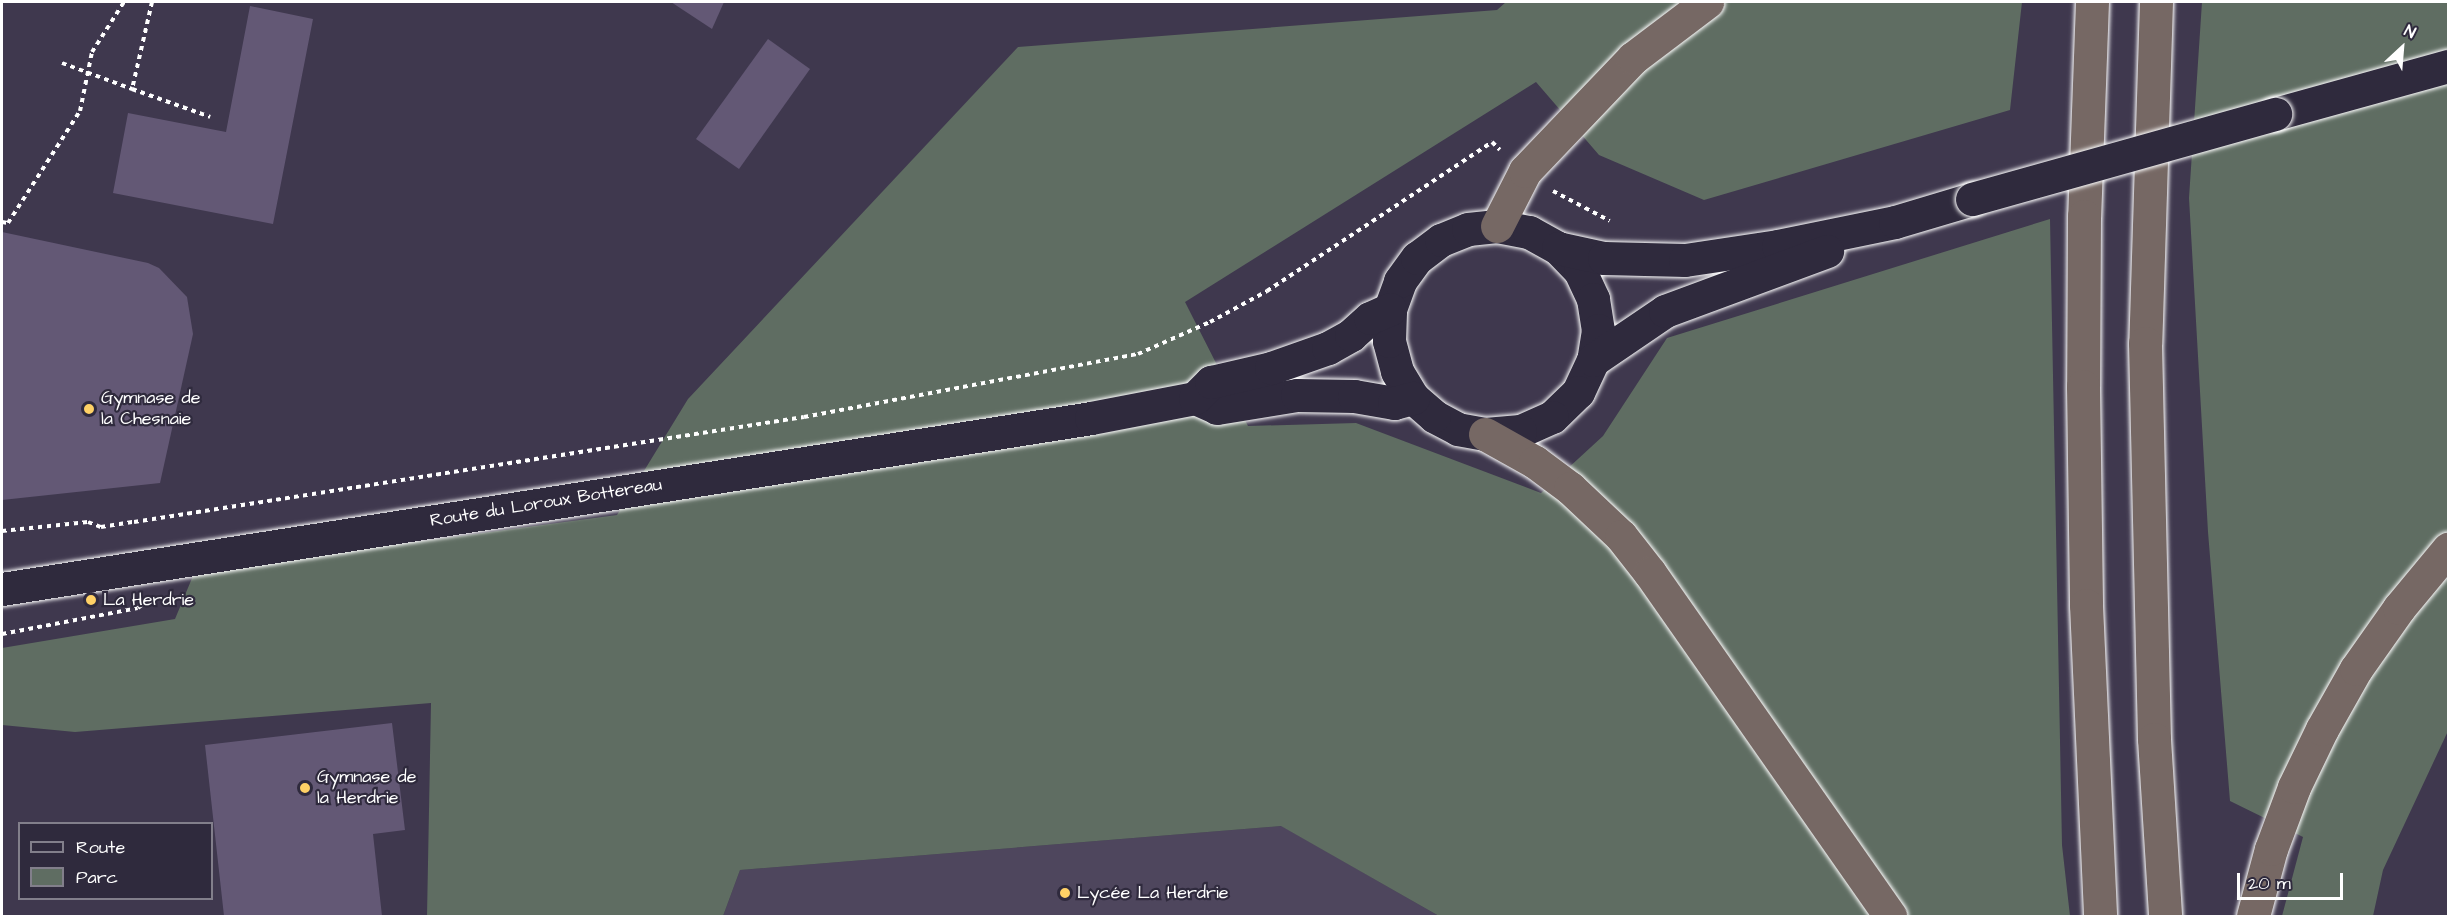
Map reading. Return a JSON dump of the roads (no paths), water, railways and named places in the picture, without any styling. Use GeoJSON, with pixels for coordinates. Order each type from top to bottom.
{"type":"FeatureCollection","features":[{"type":"Feature","properties":{"kind":"highway"},"geometry":{"type":"LineString","coordinates":[[1497,226],[1525,171],[1633,58],[1707,2]]}},
{"type":"Feature","properties":{"kind":"highway"},"geometry":{"type":"LineString","coordinates":[[2092,2],[2084,216],[2083,386],[2086,605],[2100,916]]}},
{"type":"Feature","properties":{"kind":"highway"},"geometry":{"type":"LineString","coordinates":[[2156,2],[2145,343],[2154,727],[2165,916]]}},
{"type":"Feature","properties":{"kind":"highway"},"geometry":{"type":"LineString","coordinates":[[1485,434],[1535,462],[1570,488],[1621,536],[1650,573],[1890,916]]}},
{"type":"Feature","properties":{"kind":"highway"},"geometry":{"type":"LineString","coordinates":[[2253,916],[2271,849],[2290,797],[2322,729],[2356,669],[2399,608],[2448,549]]}},
{"type":"Feature","properties":{"kind":"main road"},"geometry":{"type":"LineString","coordinates":[[1558,248],[1580,271],[1593,299],[1598,330],[1593,360],[1578,392],[1552,417],[1520,431],[1485,434],[1458,429],[1434,416],[1413,398],[1397,371],[1389,341],[1390,309],[1400,281],[1418,258],[1441,240],[1468,229],[1497,226],[1529,232],[1558,248],[1604,258],[1685,260],[1778,246],[1895,222],[2448,66]]}},
{"type":"Feature","properties":{"kind":"main road"},"geometry":{"type":"LineString","coordinates":[[1593,360],[1665,311],[1788,267],[1895,222]]}},
{"type":"Feature","properties":{"kind":"main road"},"geometry":{"type":"LineString","coordinates":[[1390,309],[1370,318],[1351,335],[1328,348],[1271,369],[1211,382],[1195,398],[1217,408],[1297,395],[1354,396],[1394,403],[1413,398]]}},
{"type":"Feature","properties":{"kind":"main road","name":"Route du Loroux Bottereau"},"geometry":{"type":"LineString","coordinates":[[2,589],[1091,418],[1195,398]]}},
{"type":"Feature","properties":{"kind":"place","name":"Gymnase de la Chesnaie"},"geometry":{"type":"Point","coordinates":[89,409]}},
{"type":"Feature","properties":{"kind":"place","name":"La Herdrie"},"geometry":{"type":"Point","coordinates":[91,600]}},
{"type":"Feature","properties":{"kind":"place","name":"Gymnase de la Herdrie"},"geometry":{"type":"Point","coordinates":[305,788]}},
{"type":"Feature","properties":{"kind":"place","name":"Lycée La Herdrie"},"geometry":{"type":"Point","coordinates":[1065,893]}}]}
